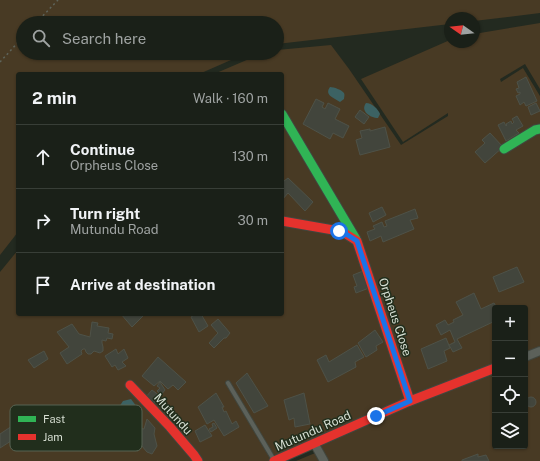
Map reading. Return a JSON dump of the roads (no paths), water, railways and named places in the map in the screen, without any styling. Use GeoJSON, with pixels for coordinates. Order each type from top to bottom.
{"type":"FeatureCollection","features":[{"type":"Feature","properties":{"kind":"street","name":"Orpheus Close"},"geometry":{"type":"LineString","coordinates":[[284,117],[357,241],[410,401]]}},
{"type":"Feature","properties":{"kind":"street"},"geometry":{"type":"LineString","coordinates":[[504,149],[535,130],[540,129]]}},
{"type":"Feature","properties":{"kind":"street"},"geometry":{"type":"LineString","coordinates":[[284,221],[339,231],[357,241]]}},
{"type":"Feature","properties":{"kind":"street"},"geometry":{"type":"LineString","coordinates":[[528,356],[540,351]]}},
{"type":"Feature","properties":{"kind":"street","name":"Mutundu Road"},"geometry":{"type":"LineString","coordinates":[[274,461],[410,401],[492,369]]}},
{"type":"Feature","properties":{"kind":"street","name":"Mutundu"},"geometry":{"type":"LineString","coordinates":[[130,385],[170,427],[198,461]]}},
{"type":"Feature","properties":{"kind":"street"},"geometry":{"type":"LineString","coordinates":[[314,443],[324,461]]}},
{"type":"Feature","properties":{"kind":"lane"},"geometry":{"type":"LineString","coordinates":[[228,383],[274,461]]}},
{"type":"Feature","properties":{"kind":"water"},"geometry":{"type":"Polygon","coordinates":[[[330,87],[343,92],[344,99],[340,102],[330,96],[328,90],[330,87]]]}},
{"type":"Feature","properties":{"kind":"water"},"geometry":{"type":"Polygon","coordinates":[[[366,103],[373,105],[378,110],[380,114],[378,118],[367,114],[364,109],[366,103]]]}},
{"type":"Feature","properties":{"kind":"water"},"geometry":{"type":"Polygon","coordinates":[[[131,399],[135,405],[120,405],[123,401],[131,399]]]}}]}
